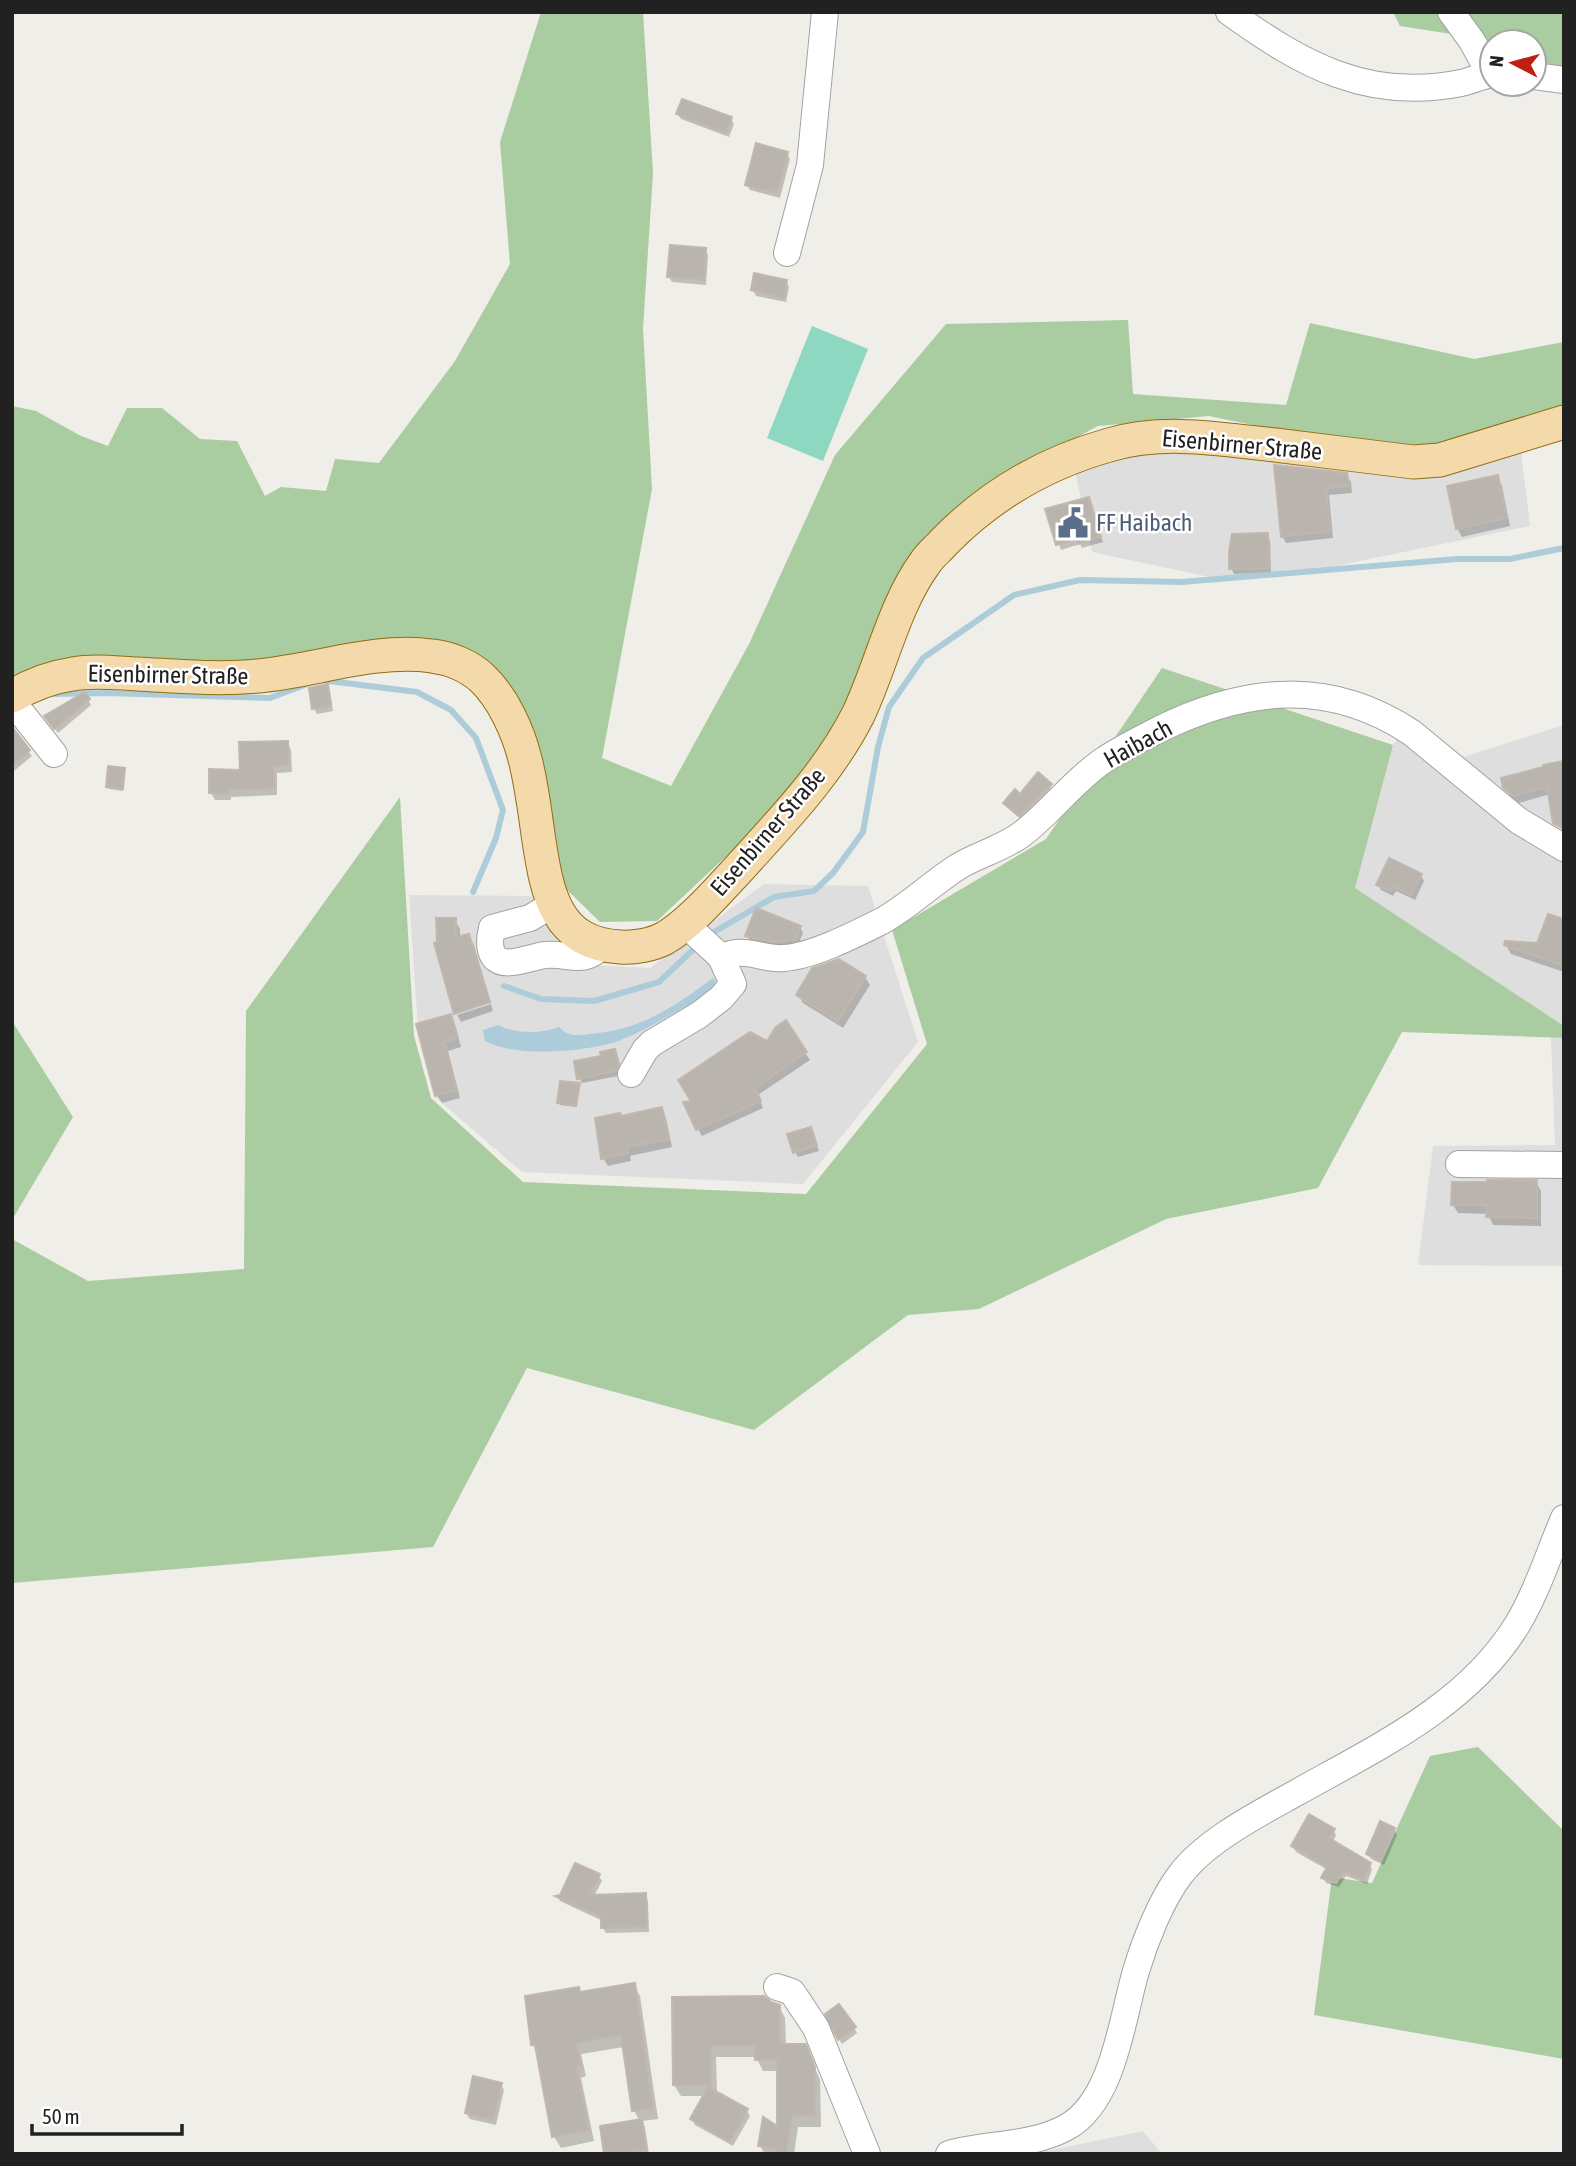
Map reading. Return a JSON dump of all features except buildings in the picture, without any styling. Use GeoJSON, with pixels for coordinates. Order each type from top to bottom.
{"type":"FeatureCollection","features":[{"type":"Feature","properties":{"kind":"main road","name":"Eisenbirner Straße"},"geometry":{"type":"LineString","coordinates":[[12,699],[29,686],[74,674],[101,672],[215,678],[248,677],[368,658],[405,655],[434,656],[463,664],[479,675],[494,692],[510,720],[524,755],[545,883],[541,911],[604,945],[643,945],[664,938],[704,942],[716,893],[804,796],[836,753],[869,691],[911,584],[926,561],[977,511],[1003,492],[1072,457],[1102,447],[1156,436],[1209,438],[1413,462],[1440,460],[1564,422]]}},
{"type":"Feature","properties":{"kind":"street"},"geometry":{"type":"LineString","coordinates":[[787,253],[810,165],[825,12]]}},
{"type":"Feature","properties":{"kind":"street"},"geometry":{"type":"LineString","coordinates":[[1229,12],[1280,48],[1329,73],[1379,85],[1430,86],[1460,83],[1478,78]]}},
{"type":"Feature","properties":{"kind":"street"},"geometry":{"type":"LineString","coordinates":[[1451,12],[1478,51]]}},
{"type":"Feature","properties":{"kind":"street","name":"Haibach"},"geometry":{"type":"LineString","coordinates":[[704,942],[736,953],[773,959],[801,955],[859,933],[905,907],[956,868],[1021,835],[1080,779],[1125,747],[1207,709],[1253,697],[1303,695],[1330,698],[1373,711],[1412,733],[1519,821],[1564,848]]}},
{"type":"Feature","properties":{"kind":"street"},"geometry":{"type":"LineString","coordinates":[[12,699],[54,754]]}},
{"type":"Feature","properties":{"kind":"street"},"geometry":{"type":"LineString","coordinates":[[548,955],[541,911],[492,929],[489,939],[492,954],[502,963],[548,955],[586,958],[604,945]]}},
{"type":"Feature","properties":{"kind":"street"},"geometry":{"type":"LineString","coordinates":[[631,1074],[645,1050],[699,1015],[721,998],[733,984],[704,942]]}},
{"type":"Feature","properties":{"kind":"street"},"geometry":{"type":"LineString","coordinates":[[1459,1164],[1564,1165]]}},
{"type":"Feature","properties":{"kind":"street"},"geometry":{"type":"LineString","coordinates":[[949,2154],[1045,2136],[1068,2127],[1084,2113],[1098,2095],[1109,2070],[1136,1969],[1163,1903],[1180,1874],[1204,1851],[1257,1814],[1401,1733],[1441,1707],[1469,1682],[1517,1625],[1564,1518]]}},
{"type":"Feature","properties":{"kind":"street"},"geometry":{"type":"LineString","coordinates":[[778,1987],[792,1992],[816,2028],[867,2154]]}},
{"type":"Feature","properties":{"kind":"shaded area"},"geometry":{"type":"Polygon","coordinates":[[[1519,436],[1530,526],[1336,566],[1228,581],[1092,552],[1072,457],[1519,436]]]}},
{"type":"Feature","properties":{"kind":"shaded area"},"geometry":{"type":"Polygon","coordinates":[[[1564,725],[1564,1026],[1354,888],[1393,745],[1404,730],[1448,762],[1564,725]]]}},
{"type":"Feature","properties":{"kind":"shaded area"},"geometry":{"type":"Polygon","coordinates":[[[764,884],[868,886],[918,1042],[803,1184],[522,1172],[436,1098],[418,1029],[409,895],[531,896],[570,964],[650,968],[764,884]]]}},
{"type":"Feature","properties":{"kind":"shaded area"},"geometry":{"type":"Polygon","coordinates":[[[1551,1038],[1564,1038],[1564,1266],[1418,1265],[1433,1146],[1555,1145],[1551,1038]]]}},
{"type":"Feature","properties":{"kind":"shaded area"},"geometry":{"type":"Polygon","coordinates":[[[1143,2131],[1162,2154],[1032,2154],[1143,2131]]]}},
{"type":"Feature","properties":{"kind":"green space"},"geometry":{"type":"Polygon","coordinates":[[[541,12],[643,12],[653,173],[643,329],[652,489],[602,758],[671,786],[749,644],[835,455],[946,324],[1128,320],[1133,394],[1286,405],[1310,323],[1474,359],[1564,342],[1564,411],[1436,452],[1365,448],[1209,416],[1098,426],[1032,461],[926,535],[884,622],[837,735],[769,816],[657,921],[600,922],[562,885],[478,660],[12,689],[12,406],[36,411],[81,436],[108,446],[127,408],[162,408],[200,439],[237,441],[265,496],[281,487],[326,491],[335,459],[379,463],[455,361],[510,264],[500,142],[541,12]]]}},
{"type":"Feature","properties":{"kind":"green space"},"geometry":{"type":"Polygon","coordinates":[[[1393,12],[1564,12],[1564,77],[1548,74],[1548,28],[1478,28],[1478,38],[1400,26],[1393,12]]]}},
{"type":"Feature","properties":{"kind":"green space"},"geometry":{"type":"Polygon","coordinates":[[[812,326],[868,349],[823,461],[767,438],[812,326]]]}},
{"type":"Feature","properties":{"kind":"green space"},"geometry":{"type":"Polygon","coordinates":[[[1162,668],[1393,745],[1355,888],[1564,1026],[1564,1038],[1402,1032],[1318,1188],[1166,1219],[979,1309],[908,1315],[754,1430],[527,1368],[433,1547],[12,1583],[12,1239],[88,1281],[244,1269],[246,1011],[400,797],[414,1036],[431,1098],[523,1182],[806,1194],[927,1044],[892,930],[1046,839],[1162,668]]]}},
{"type":"Feature","properties":{"kind":"green space"},"geometry":{"type":"Polygon","coordinates":[[[12,1021],[73,1117],[12,1220],[12,1021]]]}},
{"type":"Feature","properties":{"kind":"green space"},"geometry":{"type":"Polygon","coordinates":[[[1478,1747],[1564,1831],[1564,2059],[1314,2015],[1332,1877],[1372,1883],[1430,1756],[1478,1747]]]}},
{"type":"Feature","properties":{"kind":"water"},"geometry":{"type":"Polygon","coordinates":[[[713,978],[716,982],[713,987],[700,999],[643,1030],[607,1044],[572,1050],[533,1051],[514,1050],[485,1041],[483,1030],[498,1025],[528,1032],[559,1027],[576,1035],[625,1028],[655,1016],[713,978]]]}},
{"type":"Feature","properties":{"kind":"waterway"},"geometry":{"type":"LineString","coordinates":[[709,935],[774,897],[814,891],[833,873],[863,832],[878,747],[889,707],[923,658],[1014,595],[1080,580],[1182,582],[1457,559],[1510,559],[1564,548]]}},
{"type":"Feature","properties":{"kind":"waterway"},"geometry":{"type":"LineString","coordinates":[[321,680],[417,692],[451,710],[476,738],[503,810],[496,838],[473,892]]}},
{"type":"Feature","properties":{"kind":"waterway"},"geometry":{"type":"LineString","coordinates":[[55,694],[270,698],[307,684]]}},
{"type":"Feature","properties":{"kind":"waterway"},"geometry":{"type":"LineString","coordinates":[[504,986],[541,999],[594,1001],[659,982],[698,945]]}},
{"type":"Feature","properties":{"kind":"place","name":"FF Haibach"},"geometry":{"type":"Point","coordinates":[1073,523]}}]}
